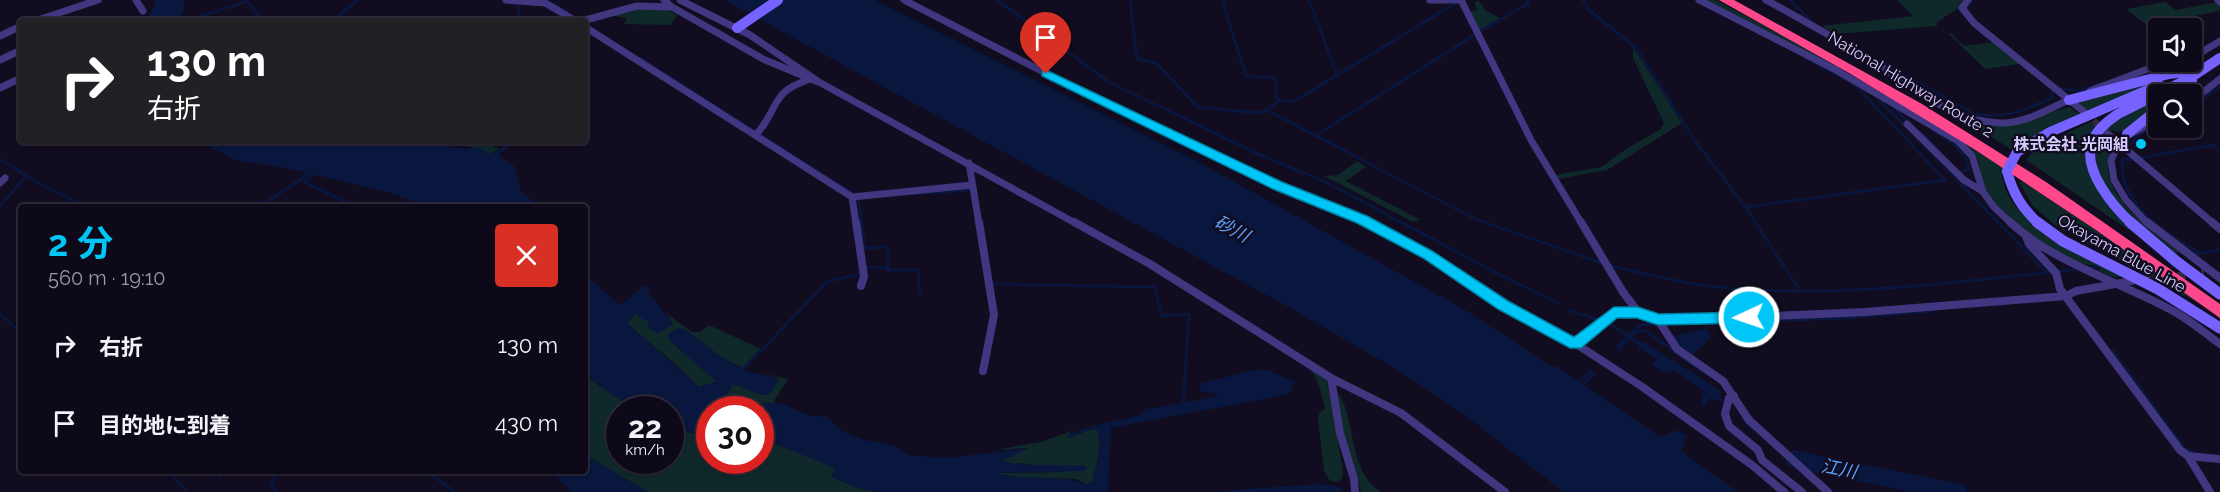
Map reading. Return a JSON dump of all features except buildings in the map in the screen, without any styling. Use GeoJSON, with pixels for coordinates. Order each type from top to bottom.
{"type":"FeatureCollection","features":[{"type":"Feature","properties":{"kind":"highway","name":"National Highway Route 2"},"geometry":{"type":"LineString","coordinates":[[1725,0],[1834,58],[1945,123],[2070,204],[2220,312]]}},
{"type":"Feature","properties":{"kind":"highway","name":"National Highway Route 2"},"geometry":{"type":"LineString","coordinates":[[1740,0],[1890,82],[1998,148],[2115,225],[2220,301]]}},
{"type":"Feature","properties":{"kind":"main road"},"geometry":{"type":"LineString","coordinates":[[737,28],[778,0]]}},
{"type":"Feature","properties":{"kind":"main road","name":"Okayama Blue Line"},"geometry":{"type":"LineString","coordinates":[[2202,69],[2220,58]]}},
{"type":"Feature","properties":{"kind":"main road"},"geometry":{"type":"LineString","coordinates":[[2069,100],[2169,74],[2185,72]]}},
{"type":"Feature","properties":{"kind":"main road","name":"Okayama Blue Line"},"geometry":{"type":"LineString","coordinates":[[2194,72],[2176,77],[2050,132],[2017,152],[2007,171],[2013,194],[2029,215],[2052,234],[2176,298],[2220,328]]}},
{"type":"Feature","properties":{"kind":"main road","name":"Okayama Blue Line"},"geometry":{"type":"LineString","coordinates":[[2197,72],[2109,119],[2098,130],[2091,144],[2089,159],[2094,175],[2117,209],[2137,229],[2220,294]]}},
{"type":"Feature","properties":{"kind":"main road"},"geometry":{"type":"LineString","coordinates":[[2186,84],[2199,72]]}},
{"type":"Feature","properties":{"kind":"main road"},"geometry":{"type":"LineString","coordinates":[[2127,134],[2148,117]]}},
{"type":"Feature","properties":{"kind":"street"},"geometry":{"type":"LineString","coordinates":[[44,18],[98,0]]}},
{"type":"Feature","properties":{"kind":"street"},"geometry":{"type":"LineString","coordinates":[[136,0],[143,11]]}},
{"type":"Feature","properties":{"kind":"street"},"geometry":{"type":"LineString","coordinates":[[506,0],[544,3],[571,18]]}},
{"type":"Feature","properties":{"kind":"street"},"geometry":{"type":"LineString","coordinates":[[588,19],[641,0]]}},
{"type":"Feature","properties":{"kind":"street"},"geometry":{"type":"LineString","coordinates":[[664,0],[732,42],[814,80],[1150,264],[1331,378],[1401,413],[1505,492]]}},
{"type":"Feature","properties":{"kind":"street"},"geometry":{"type":"LineString","coordinates":[[680,0],[737,28],[814,80]]}},
{"type":"Feature","properties":{"kind":"street"},"geometry":{"type":"LineString","coordinates":[[904,0],[1056,78],[1278,186],[1362,219],[1427,255],[1503,305],[1576,344],[1641,386],[1752,465],[1784,492]]}},
{"type":"Feature","properties":{"kind":"street"},"geometry":{"type":"LineString","coordinates":[[1430,0],[1459,0],[1531,140],[1606,264],[1638,312]]}},
{"type":"Feature","properties":{"kind":"street"},"geometry":{"type":"LineString","coordinates":[[1699,0],[1898,104],[1958,141],[1972,156],[1983,192]]}},
{"type":"Feature","properties":{"kind":"street"},"geometry":{"type":"LineString","coordinates":[[1766,0],[1964,115],[1989,122],[2015,121],[2122,78],[2148,71]]}},
{"type":"Feature","properties":{"kind":"street"},"geometry":{"type":"LineString","coordinates":[[1968,0],[1963,10],[1974,23],[2082,111]]}},
{"type":"Feature","properties":{"kind":"street"},"geometry":{"type":"LineString","coordinates":[[632,5],[660,4],[672,7]]}},
{"type":"Feature","properties":{"kind":"street"},"geometry":{"type":"LineString","coordinates":[[0,36],[18,28]]}},
{"type":"Feature","properties":{"kind":"street"},"geometry":{"type":"LineString","coordinates":[[588,29],[757,134],[852,197],[864,269],[864,282],[861,286]]}},
{"type":"Feature","properties":{"kind":"street"},"geometry":{"type":"LineString","coordinates":[[2202,52],[2220,41]]}},
{"type":"Feature","properties":{"kind":"street"},"geometry":{"type":"LineString","coordinates":[[0,60],[18,51]]}},
{"type":"Feature","properties":{"kind":"street"},"geometry":{"type":"LineString","coordinates":[[0,88],[18,79]]}},
{"type":"Feature","properties":{"kind":"street"},"geometry":{"type":"LineString","coordinates":[[2202,93],[2220,79]]}},
{"type":"Feature","properties":{"kind":"street"},"geometry":{"type":"LineString","coordinates":[[757,134],[765,128],[781,96],[788,90],[814,80]]}},
{"type":"Feature","properties":{"kind":"street"},"geometry":{"type":"LineString","coordinates":[[1907,124],[1964,180],[1983,192],[2000,213],[2025,234],[2060,255],[2177,313],[2220,344]]}},
{"type":"Feature","properties":{"kind":"street"},"geometry":{"type":"LineString","coordinates":[[2148,126],[2137,133],[2127,134],[2118,142],[2113,151],[2111,164],[2119,191],[2152,228],[2218,274]]}},
{"type":"Feature","properties":{"kind":"street"},"geometry":{"type":"LineString","coordinates":[[2108,134],[2220,229]]}},
{"type":"Feature","properties":{"kind":"street"},"geometry":{"type":"LineString","coordinates":[[969,163],[985,248],[994,315],[983,372]]}},
{"type":"Feature","properties":{"kind":"street"},"geometry":{"type":"LineString","coordinates":[[852,197],[972,185]]}},
{"type":"Feature","properties":{"kind":"street"},"geometry":{"type":"LineString","coordinates":[[2025,234],[2029,244],[2055,271],[2059,287],[2180,450],[2188,456],[2220,459]]}},
{"type":"Feature","properties":{"kind":"street"},"geometry":{"type":"LineString","coordinates":[[2204,273],[2218,274]]}},
{"type":"Feature","properties":{"kind":"street"},"geometry":{"type":"LineString","coordinates":[[1576,344],[1607,316],[1614,313],[1638,312],[1660,323],[1865,312],[2066,296],[2076,291],[2121,285],[2132,281]]}},
{"type":"Feature","properties":{"kind":"street"},"geometry":{"type":"LineString","coordinates":[[1660,323],[1675,349],[1721,378],[1742,405],[1749,420],[1828,492]]}},
{"type":"Feature","properties":{"kind":"street"},"geometry":{"type":"LineString","coordinates":[[1331,378],[1340,434],[1354,479],[1355,492]]}},
{"type":"Feature","properties":{"kind":"street"},"geometry":{"type":"LineString","coordinates":[[1734,396],[1729,398],[1725,414],[1729,426],[1758,450],[1762,460],[1802,492]]}},
{"type":"Feature","properties":{"kind":"street"},"geometry":{"type":"LineString","coordinates":[[2188,456],[2188,460],[2210,492]]}},
{"type":"Feature","properties":{"kind":"green space"},"geometry":{"type":"Polygon","coordinates":[[[1705,0],[1716,0],[1821,56],[1857,79],[1705,0]]]}},
{"type":"Feature","properties":{"kind":"green space"},"geometry":{"type":"Polygon","coordinates":[[[1897,0],[1964,0],[1959,8],[1937,22],[1937,26],[1835,34],[1822,26],[1913,16],[1897,0]]]}},
{"type":"Feature","properties":{"kind":"green space"},"geometry":{"type":"Polygon","coordinates":[[[1479,1],[1486,11],[1500,18],[1478,31],[1469,11],[1477,10],[1474,2],[1479,1]]]}},
{"type":"Feature","properties":{"kind":"green space"},"geometry":{"type":"Polygon","coordinates":[[[2165,2],[2176,10],[2217,2],[2220,5],[2220,11],[2184,18],[2148,18],[2147,25],[2126,9],[2165,2]]]}},
{"type":"Feature","properties":{"kind":"green space"},"geometry":{"type":"Polygon","coordinates":[[[660,6],[677,15],[670,25],[624,24],[627,18],[607,15],[632,7],[660,6]]]}},
{"type":"Feature","properties":{"kind":"green space"},"geometry":{"type":"Polygon","coordinates":[[[1951,33],[1964,46],[1993,42],[2020,64],[1985,69],[1949,34],[1951,33]]]}},
{"type":"Feature","properties":{"kind":"green space"},"geometry":{"type":"Polygon","coordinates":[[[1633,47],[1682,123],[1607,170],[1558,179],[1555,175],[1601,167],[1626,149],[1661,129],[1664,123],[1633,58],[1633,47]]]}},
{"type":"Feature","properties":{"kind":"green space"},"geometry":{"type":"Polygon","coordinates":[[[2159,80],[2087,112],[2079,104],[2159,80]]]}},
{"type":"Feature","properties":{"kind":"green space"},"geometry":{"type":"Polygon","coordinates":[[[2148,103],[2148,111],[2121,132],[2107,130],[2114,122],[2148,103]]]}},
{"type":"Feature","properties":{"kind":"green space"},"geometry":{"type":"Polygon","coordinates":[[[2069,107],[2081,115],[2047,128],[2012,150],[1958,115],[1975,122],[2007,126],[2069,107]]]}},
{"type":"Feature","properties":{"kind":"green space"},"geometry":{"type":"Polygon","coordinates":[[[2090,122],[2095,127],[2087,145],[2086,163],[2092,179],[2115,210],[2158,250],[2026,160],[2038,147],[2090,122]]]}},
{"type":"Feature","properties":{"kind":"green space"},"geometry":{"type":"Polygon","coordinates":[[[2104,134],[2113,144],[2108,161],[2109,177],[2116,192],[2139,220],[2180,253],[2175,253],[2131,217],[2104,184],[2097,167],[2096,150],[2104,134]]]}},
{"type":"Feature","properties":{"kind":"green space"},"geometry":{"type":"Polygon","coordinates":[[[1962,141],[2002,165],[2007,193],[2023,214],[2046,231],[2125,275],[2116,278],[2097,270],[2101,269],[2096,265],[2084,264],[2053,250],[2006,214],[1987,192],[1978,161],[1962,141]]]}},
{"type":"Feature","properties":{"kind":"green space"},"geometry":{"type":"Polygon","coordinates":[[[446,144],[490,144],[499,149],[489,154],[471,147],[446,144]]]}},
{"type":"Feature","properties":{"kind":"green space"},"geometry":{"type":"Polygon","coordinates":[[[1357,161],[1366,167],[1346,181],[1421,220],[1413,222],[1324,176],[1338,175],[1357,161]]]}},
{"type":"Feature","properties":{"kind":"green space"},"geometry":{"type":"Polygon","coordinates":[[[2019,182],[2034,188],[2154,269],[2202,305],[2056,226],[2032,205],[2019,182]]]}},
{"type":"Feature","properties":{"kind":"green space"},"geometry":{"type":"Polygon","coordinates":[[[636,313],[648,320],[648,327],[672,322],[666,313],[692,332],[700,332],[709,325],[761,349],[742,368],[723,358],[669,340],[718,382],[699,387],[626,323],[636,313]]]}},
{"type":"Feature","properties":{"kind":"green space"},"geometry":{"type":"Polygon","coordinates":[[[1311,369],[1327,381],[1343,470],[1342,478],[1338,482],[1330,481],[1324,471],[1318,418],[1320,412],[1325,409],[1319,385],[1311,369]]]}},
{"type":"Feature","properties":{"kind":"green space"},"geometry":{"type":"Polygon","coordinates":[[[767,374],[788,379],[774,401],[774,396],[727,395],[733,383],[739,385],[777,378],[767,374]]]}},
{"type":"Feature","properties":{"kind":"green space"},"geometry":{"type":"Polygon","coordinates":[[[588,378],[615,396],[606,396],[606,467],[588,457],[588,378]]]}},
{"type":"Feature","properties":{"kind":"green space"},"geometry":{"type":"Polygon","coordinates":[[[1339,394],[1349,419],[1354,446],[1363,472],[1370,483],[1381,492],[1361,492],[1339,414],[1339,394]]]}},
{"type":"Feature","properties":{"kind":"green space"},"geometry":{"type":"Polygon","coordinates":[[[1092,429],[1097,430],[1100,442],[1093,481],[1087,485],[1077,479],[1018,478],[993,473],[1066,472],[1001,461],[1027,448],[995,450],[1041,442],[1074,430],[1068,438],[1092,429]]]}},
{"type":"Feature","properties":{"kind":"green space"},"geometry":{"type":"Polygon","coordinates":[[[684,432],[696,433],[696,474],[774,474],[774,443],[836,468],[832,477],[855,487],[877,492],[648,492],[617,474],[684,474],[684,432]]]}},
{"type":"Feature","properties":{"kind":"water"},"geometry":{"type":"Polygon","coordinates":[[[155,0],[185,0],[183,12],[178,18],[149,18],[152,7],[155,6],[155,0]]]}},
{"type":"Feature","properties":{"kind":"water","name":"砂川"},"geometry":{"type":"Polygon","coordinates":[[[724,0],[874,0],[1206,166],[1467,311],[1552,367],[1556,366],[1661,437],[1677,430],[1687,436],[1681,451],[1738,492],[1563,492],[1469,418],[1399,371],[1294,310],[724,0]]]}},
{"type":"Feature","properties":{"kind":"water"},"geometry":{"type":"Polygon","coordinates":[[[206,144],[440,144],[455,148],[477,148],[488,154],[500,150],[500,156],[514,166],[522,193],[538,204],[421,204],[390,193],[291,169],[235,160],[206,144]]]}},
{"type":"Feature","properties":{"kind":"water"},"geometry":{"type":"Polygon","coordinates":[[[588,277],[617,303],[622,304],[645,285],[648,287],[650,294],[673,324],[659,333],[651,330],[647,320],[643,320],[636,313],[627,323],[699,387],[717,382],[669,340],[668,335],[678,328],[684,329],[723,358],[747,371],[777,378],[778,382],[769,395],[760,395],[733,384],[728,396],[696,396],[696,434],[684,432],[684,396],[615,396],[588,378],[588,277]]]}},
{"type":"Feature","properties":{"kind":"water"},"geometry":{"type":"Polygon","coordinates":[[[1707,329],[1711,337],[1691,357],[1670,336],[1707,329]]]}},
{"type":"Feature","properties":{"kind":"water"},"geometry":{"type":"Polygon","coordinates":[[[1643,341],[1719,390],[1723,403],[1710,398],[1705,407],[1701,405],[1703,391],[1675,371],[1663,373],[1652,364],[1656,359],[1637,347],[1643,341]]]}},
{"type":"Feature","properties":{"kind":"water"},"geometry":{"type":"Polygon","coordinates":[[[1258,369],[1268,370],[1297,383],[1293,384],[1292,391],[1285,395],[1111,428],[1108,492],[877,492],[855,487],[831,477],[835,468],[774,443],[774,403],[811,415],[826,416],[842,431],[864,440],[893,445],[910,455],[947,458],[1029,448],[1002,461],[1030,465],[1085,466],[1087,468],[1083,471],[996,473],[1007,476],[1065,479],[1087,485],[1093,481],[1098,456],[1100,442],[1097,430],[1092,429],[1067,438],[1069,434],[1141,415],[1146,409],[1216,397],[1217,394],[1200,391],[1199,384],[1258,369]]]}},
{"type":"Feature","properties":{"kind":"water"},"geometry":{"type":"Polygon","coordinates":[[[588,457],[606,467],[606,474],[617,474],[648,492],[572,492],[553,474],[588,474],[588,457]]]}},
{"type":"Feature","properties":{"kind":"water"},"geometry":{"type":"Polygon","coordinates":[[[1317,484],[1342,487],[1341,492],[1209,492],[1317,484]]]}},
{"type":"Feature","properties":{"kind":"waterway"},"geometry":{"type":"LineString","coordinates":[[336,18],[357,0]]}},
{"type":"Feature","properties":{"kind":"waterway"},"geometry":{"type":"LineString","coordinates":[[997,0],[1109,82],[1256,153],[1328,183],[1496,273],[1558,303]]}},
{"type":"Feature","properties":{"kind":"waterway"},"geometry":{"type":"LineString","coordinates":[[1130,0],[1137,59],[1156,63],[1198,107],[1258,113],[1267,110]]}},
{"type":"Feature","properties":{"kind":"waterway"},"geometry":{"type":"LineString","coordinates":[[1222,0],[1246,76],[1275,78],[1277,98],[1280,100]]}},
{"type":"Feature","properties":{"kind":"waterway"},"geometry":{"type":"LineString","coordinates":[[1309,0],[1337,75]]}},
{"type":"Feature","properties":{"kind":"waterway"},"geometry":{"type":"LineString","coordinates":[[1478,32],[1528,4],[1527,0]]}},
{"type":"Feature","properties":{"kind":"waterway"},"geometry":{"type":"LineString","coordinates":[[1583,0],[1589,10],[1636,48],[1696,142],[1747,209],[1798,288]]}},
{"type":"Feature","properties":{"kind":"waterway"},"geometry":{"type":"LineString","coordinates":[[1790,0],[1812,22]]}},
{"type":"Feature","properties":{"kind":"waterway"},"geometry":{"type":"LineString","coordinates":[[1965,9],[1973,0]]}},
{"type":"Feature","properties":{"kind":"waterway"},"geometry":{"type":"LineString","coordinates":[[196,18],[247,1],[260,18]]}},
{"type":"Feature","properties":{"kind":"waterway"},"geometry":{"type":"LineString","coordinates":[[547,1],[567,11]]}},
{"type":"Feature","properties":{"kind":"waterway"},"geometry":{"type":"LineString","coordinates":[[517,2],[520,18]]}},
{"type":"Feature","properties":{"kind":"waterway"},"geometry":{"type":"LineString","coordinates":[[1280,100],[1293,102],[1454,4]]}},
{"type":"Feature","properties":{"kind":"waterway"},"geometry":{"type":"LineString","coordinates":[[1316,136],[1476,34]]}},
{"type":"Feature","properties":{"kind":"waterway"},"geometry":{"type":"LineString","coordinates":[[1862,51],[1974,114],[2005,115],[2023,110],[2052,98],[2052,87]]}},
{"type":"Feature","properties":{"kind":"waterway"},"geometry":{"type":"LineString","coordinates":[[640,58],[852,193]]}},
{"type":"Feature","properties":{"kind":"waterway"},"geometry":{"type":"LineString","coordinates":[[1746,207],[1945,180],[1855,85],[1806,58]]}},
{"type":"Feature","properties":{"kind":"waterway"},"geometry":{"type":"LineString","coordinates":[[2057,88],[2078,91],[2103,83]]}},
{"type":"Feature","properties":{"kind":"waterway"},"geometry":{"type":"LineString","coordinates":[[2202,99],[2220,87]]}},
{"type":"Feature","properties":{"kind":"waterway"},"geometry":{"type":"LineString","coordinates":[[1267,110],[1280,100]]}},
{"type":"Feature","properties":{"kind":"waterway"},"geometry":{"type":"LineString","coordinates":[[1879,100],[1905,126]]}},
{"type":"Feature","properties":{"kind":"waterway"},"geometry":{"type":"LineString","coordinates":[[1893,107],[1910,123]]}},
{"type":"Feature","properties":{"kind":"waterway"},"geometry":{"type":"LineString","coordinates":[[1267,110],[1316,136]]}},
{"type":"Feature","properties":{"kind":"waterway"},"geometry":{"type":"LineString","coordinates":[[1932,130],[1950,141],[1964,155],[1969,169],[1960,172]]}},
{"type":"Feature","properties":{"kind":"waterway"},"geometry":{"type":"LineString","coordinates":[[2129,146],[2139,135],[2148,130]]}},
{"type":"Feature","properties":{"kind":"waterway"},"geometry":{"type":"LineString","coordinates":[[1919,131],[1940,152]]}},
{"type":"Feature","properties":{"kind":"waterway"},"geometry":{"type":"LineString","coordinates":[[1914,135],[2046,272]]}},
{"type":"Feature","properties":{"kind":"waterway"},"geometry":{"type":"LineString","coordinates":[[1316,136],[1475,219],[1602,263]]}},
{"type":"Feature","properties":{"kind":"waterway"},"geometry":{"type":"LineString","coordinates":[[499,152],[511,144]]}},
{"type":"Feature","properties":{"kind":"waterway"},"geometry":{"type":"LineString","coordinates":[[2140,158],[2213,145],[2220,151]]}},
{"type":"Feature","properties":{"kind":"waterway"},"geometry":{"type":"LineString","coordinates":[[0,159],[27,176]]}},
{"type":"Feature","properties":{"kind":"waterway"},"geometry":{"type":"LineString","coordinates":[[2135,159],[2122,160],[2123,176],[2136,204],[2172,237],[2200,253]]}},
{"type":"Feature","properties":{"kind":"waterway"},"geometry":{"type":"LineString","coordinates":[[264,204],[310,173]]}},
{"type":"Feature","properties":{"kind":"waterway"},"geometry":{"type":"LineString","coordinates":[[314,174],[304,182],[344,201],[342,204]]}},
{"type":"Feature","properties":{"kind":"waterway"},"geometry":{"type":"LineString","coordinates":[[0,206],[27,176]]}},
{"type":"Feature","properties":{"kind":"waterway"},"geometry":{"type":"LineString","coordinates":[[27,176],[81,204]]}},
{"type":"Feature","properties":{"kind":"waterway"},"geometry":{"type":"LineString","coordinates":[[912,194],[969,190]]}},
{"type":"Feature","properties":{"kind":"waterway"},"geometry":{"type":"LineString","coordinates":[[858,198],[865,248],[888,247],[888,270],[918,270],[920,297]]}},
{"type":"Feature","properties":{"kind":"waterway"},"geometry":{"type":"LineString","coordinates":[[2197,254],[2220,250]]}},
{"type":"Feature","properties":{"kind":"waterway"},"geometry":{"type":"LineString","coordinates":[[1609,265],[1662,278],[1716,287],[1807,291],[1898,287],[2079,269]]}},
{"type":"Feature","properties":{"kind":"waterway"},"geometry":{"type":"LineString","coordinates":[[742,370],[828,281],[854,276],[868,267],[887,268]]}},
{"type":"Feature","properties":{"kind":"waterway"},"geometry":{"type":"LineString","coordinates":[[2092,267],[2098,267]]}},
{"type":"Feature","properties":{"kind":"waterway"},"geometry":{"type":"LineString","coordinates":[[992,284],[1155,287],[1161,316],[1189,314],[1183,406]]}},
{"type":"Feature","properties":{"kind":"waterway"},"geometry":{"type":"LineString","coordinates":[[1568,310],[1608,323],[1628,336]]}},
{"type":"Feature","properties":{"kind":"waterway"},"geometry":{"type":"LineString","coordinates":[[1762,321],[1846,318],[1932,311]]}},
{"type":"Feature","properties":{"kind":"waterway"},"geometry":{"type":"LineString","coordinates":[[0,314],[18,330]]}},
{"type":"Feature","properties":{"kind":"waterway"},"geometry":{"type":"LineString","coordinates":[[1628,336],[1639,325],[1659,324]]}},
{"type":"Feature","properties":{"kind":"waterway"},"geometry":{"type":"LineString","coordinates":[[1631,338],[1637,331],[1646,331],[1706,374]]}},
{"type":"Feature","properties":{"kind":"waterway"},"geometry":{"type":"LineString","coordinates":[[1616,348],[1628,336]]}},
{"type":"Feature","properties":{"kind":"waterway"},"geometry":{"type":"LineString","coordinates":[[1619,350],[1631,338]]}},
{"type":"Feature","properties":{"kind":"waterway"},"geometry":{"type":"LineString","coordinates":[[1631,338],[1642,345]]}},
{"type":"Feature","properties":{"kind":"waterway"},"geometry":{"type":"LineString","coordinates":[[2112,350],[2185,449],[2195,453]]}},
{"type":"Feature","properties":{"kind":"waterway"},"geometry":{"type":"LineString","coordinates":[[1579,383],[1591,371]]}},
{"type":"Feature","properties":{"kind":"waterway"},"geometry":{"type":"LineString","coordinates":[[1583,385],[1594,373]]}},
{"type":"Feature","properties":{"kind":"waterway"},"geometry":{"type":"LineString","coordinates":[[1740,413],[1745,422],[1754,430]]}},
{"type":"Feature","properties":{"kind":"waterway","name":"江川"},"geometry":{"type":"LineString","coordinates":[[1794,459],[1956,492]]}},
{"type":"Feature","properties":{"kind":"waterway"},"geometry":{"type":"LineString","coordinates":[[172,474],[188,492]]}},
{"type":"Feature","properties":{"kind":"waterway"},"geometry":{"type":"LineString","coordinates":[[218,480],[221,474]]}},
{"type":"Feature","properties":{"kind":"waterway"},"geometry":{"type":"LineString","coordinates":[[277,474],[271,486],[277,492]]}},
{"type":"Feature","properties":{"kind":"waterway"},"geometry":{"type":"LineString","coordinates":[[430,474],[455,492]]}},
{"type":"Feature","properties":{"kind":"tunnel"},"geometry":{"type":"LineString","coordinates":[[2086,114],[2108,134]]}},
{"type":"Feature","properties":{"kind":"tunnel"},"geometry":{"type":"LineString","coordinates":[[2142,280],[2204,273]]}},
{"type":"Feature","properties":{"kind":"place","name":"株式会社 光岡組"},"geometry":{"type":"Point","coordinates":[2141,144]}},
{"type":"Feature","properties":{"kind":"route"},"geometry":{"type":"LineString","coordinates":[[1046,74],[1278,186],[1362,219],[1427,255],[1503,305],[1576,344],[1607,316],[1626,311],[1638,312],[1658,320],[1749,317]]}}]}
